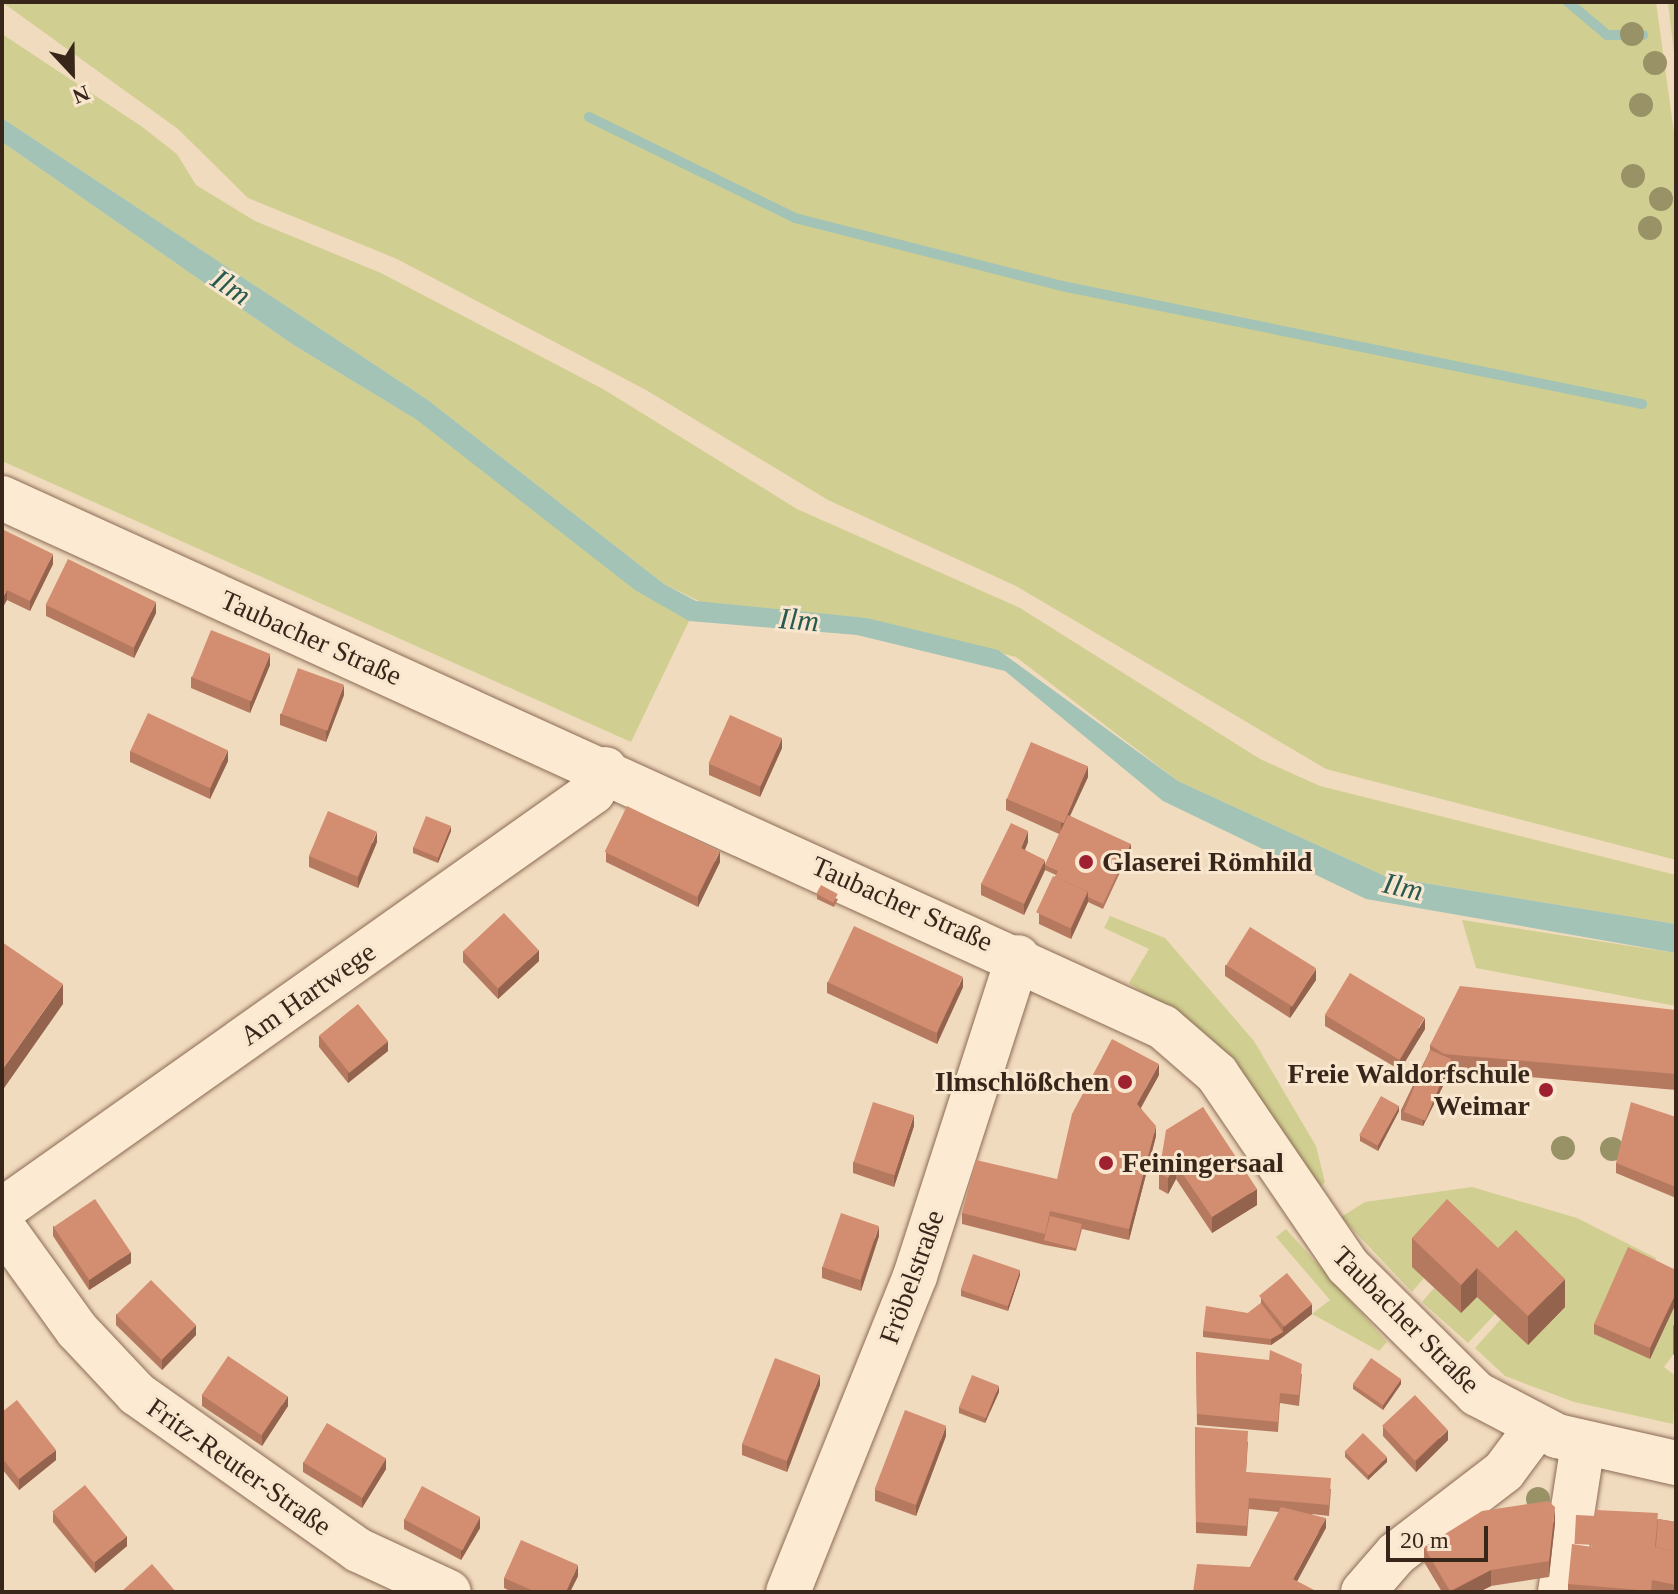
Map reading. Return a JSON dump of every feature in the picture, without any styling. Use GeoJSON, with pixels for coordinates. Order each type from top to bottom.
{"type":"FeatureCollection","features":[{"type":"Feature","properties":{"kind":"street","name":"Taubacher Straße"},"geometry":{"type":"LineString","coordinates":[[2,498],[1131,1009],[1192,1050],[1249,1116],[1348,1266],[1477,1394],[1536,1428],[1583,1444],[1676,1463]]}},
{"type":"Feature","properties":{"kind":"street","name":"Am Hartwege"},"geometry":{"type":"LineString","coordinates":[[2,1210],[593,792],[605,769]]}},
{"type":"Feature","properties":{"kind":"street","name":"Fröbelstraße"},"geometry":{"type":"LineString","coordinates":[[788,1592],[915,1276],[1018,957]]}},
{"type":"Feature","properties":{"kind":"street","name":"Fritz-Reuter-Straße"},"geometry":{"type":"LineString","coordinates":[[2,1226],[77,1330],[137,1394],[358,1550],[449,1592]]}},
{"type":"Feature","properties":{"kind":"street"},"geometry":{"type":"LineString","coordinates":[[1363,1592],[1396,1554],[1504,1471],[1536,1428]]}},
{"type":"Feature","properties":{"kind":"street"},"geometry":{"type":"LineString","coordinates":[[1560,1592],[1583,1444]]}},
{"type":"Feature","properties":{"kind":"shaded area"},"geometry":{"type":"Polygon","coordinates":[[[2,2],[1656,2],[1676,147],[1676,860],[1326,769],[1016,586],[828,500],[646,390],[397,259],[248,198],[178,129],[2,2]]]}},
{"type":"Feature","properties":{"kind":"shaded area"},"geometry":{"type":"Polygon","coordinates":[[[1668,2],[1676,2],[1676,70],[1668,2]]]}},
{"type":"Feature","properties":{"kind":"shaded area"},"geometry":{"type":"Polygon","coordinates":[[[2,34],[141,126],[177,154],[196,185],[255,221],[381,273],[603,389],[797,509],[1020,608],[1260,759],[1320,786],[1676,875],[1676,924],[1387,877],[1178,781],[1016,657],[867,618],[707,605],[664,584],[428,400],[2,118],[2,34]]]}},
{"type":"Feature","properties":{"kind":"shaded area"},"geometry":{"type":"Polygon","coordinates":[[[2,142],[292,344],[417,420],[689,621],[631,742],[2,461],[2,142]]]}},
{"type":"Feature","properties":{"kind":"shaded area"},"geometry":{"type":"Polygon","coordinates":[[[1110,916],[1165,938],[1254,1041],[1316,1146],[1325,1182],[1316,1191],[1177,1016],[1129,983],[1149,949],[1104,928],[1110,916]]]}},
{"type":"Feature","properties":{"kind":"shaded area"},"geometry":{"type":"Polygon","coordinates":[[[1462,920],[1676,953],[1676,1006],[1476,968],[1462,920]]]}},
{"type":"Feature","properties":{"kind":"shaded area"},"geometry":{"type":"Polygon","coordinates":[[[1472,1187],[1577,1218],[1656,1258],[1650,1359],[1676,1303],[1676,1351],[1664,1367],[1676,1376],[1673,1424],[1574,1402],[1505,1376],[1475,1348],[1501,1319],[1529,1344],[1565,1307],[1413,1267],[1424,1278],[1412,1292],[1341,1217],[1365,1202],[1472,1187]]]}},
{"type":"Feature","properties":{"kind":"shaded area"},"geometry":{"type":"Polygon","coordinates":[[[1286,1229],[1387,1342],[1379,1351],[1312,1314],[1330,1300],[1276,1237],[1286,1229]]]}},
{"type":"Feature","properties":{"kind":"shaded area"},"geometry":{"type":"Polygon","coordinates":[[[1434,1288],[1461,1313],[1477,1297],[1495,1314],[1468,1343],[1422,1302],[1434,1288]]]}},
{"type":"Feature","properties":{"kind":"water","name":"Ilm"},"geometry":{"type":"Polygon","coordinates":[[[2,118],[428,400],[664,584],[696,601],[867,618],[998,650],[1178,781],[1387,877],[1676,924],[1676,953],[1366,899],[1163,801],[1005,671],[857,635],[689,621],[635,590],[417,420],[292,344],[2,142],[2,118]]]}},
{"type":"Feature","properties":{"kind":"building"},"geometry":{"type":"Polygon","coordinates":[[[2,529],[53,554],[30,601],[7,590],[2,599],[2,529]]]}},
{"type":"Feature","properties":{"kind":"building"},"geometry":{"type":"Polygon","coordinates":[[[68,559],[156,602],[134,648],[46,605],[68,559]]]}},
{"type":"Feature","properties":{"kind":"building"},"geometry":{"type":"Polygon","coordinates":[[[211,630],[270,654],[251,701],[192,677],[211,630]]]}},
{"type":"Feature","properties":{"kind":"building"},"geometry":{"type":"Polygon","coordinates":[[[298,668],[344,685],[327,731],[281,714],[298,668]]]}},
{"type":"Feature","properties":{"kind":"building"},"geometry":{"type":"Polygon","coordinates":[[[148,713],[228,750],[210,788],[130,751],[148,713]]]}},
{"type":"Feature","properties":{"kind":"building"},"geometry":{"type":"Polygon","coordinates":[[[730,715],[782,738],[761,787],[708,763],[730,715]]]}},
{"type":"Feature","properties":{"kind":"building"},"geometry":{"type":"Polygon","coordinates":[[[1031,742],[1088,766],[1064,823],[1007,799],[1031,742]]]}},
{"type":"Feature","properties":{"kind":"building"},"geometry":{"type":"Polygon","coordinates":[[[627,806],[720,851],[697,897],[605,852],[627,806]]]}},
{"type":"Feature","properties":{"kind":"building"},"geometry":{"type":"Polygon","coordinates":[[[328,811],[377,832],[358,877],[309,856],[328,811]]]}},
{"type":"Feature","properties":{"kind":"building"},"geometry":{"type":"Polygon","coordinates":[[[1068,815],[1131,844],[1103,904],[1088,897],[1088,892],[1055,877],[1058,871],[1045,865],[1068,815]]]}},
{"type":"Feature","properties":{"kind":"building"},"geometry":{"type":"Polygon","coordinates":[[[426,816],[451,826],[438,858],[413,848],[426,816]]]}},
{"type":"Feature","properties":{"kind":"building"},"geometry":{"type":"Polygon","coordinates":[[[1011,823],[1028,831],[1021,848],[1045,860],[1024,904],[981,884],[1011,823]]]}},
{"type":"Feature","properties":{"kind":"building"},"geometry":{"type":"Polygon","coordinates":[[[1053,876],[1087,892],[1071,928],[1036,912],[1053,876]]]}},
{"type":"Feature","properties":{"kind":"building"},"geometry":{"type":"Polygon","coordinates":[[[821,885],[838,894],[833,903],[816,894],[821,885]]]}},
{"type":"Feature","properties":{"kind":"building"},"geometry":{"type":"Polygon","coordinates":[[[504,913],[539,950],[498,988],[463,951],[504,913]]]}},
{"type":"Feature","properties":{"kind":"building"},"geometry":{"type":"Polygon","coordinates":[[[854,926],[963,977],[937,1033],[828,982],[854,926]]]}},
{"type":"Feature","properties":{"kind":"building"},"geometry":{"type":"Polygon","coordinates":[[[1250,927],[1316,968],[1292,1006],[1226,965],[1250,927]]]}},
{"type":"Feature","properties":{"kind":"building"},"geometry":{"type":"Polygon","coordinates":[[[2,942],[63,984],[2,1070],[2,942]]]}},
{"type":"Feature","properties":{"kind":"building"},"geometry":{"type":"Polygon","coordinates":[[[1350,973],[1425,1018],[1399,1060],[1325,1015],[1350,973]]]}},
{"type":"Feature","properties":{"kind":"building"},"geometry":{"type":"Polygon","coordinates":[[[1460,986],[1676,1010],[1676,1074],[1444,1054],[1430,1045],[1460,986]]]}},
{"type":"Feature","properties":{"kind":"building"},"geometry":{"type":"Polygon","coordinates":[[[358,1004],[388,1041],[349,1073],[319,1035],[358,1004]]]}},
{"type":"Feature","properties":{"kind":"building"},"geometry":{"type":"Polygon","coordinates":[[[1112,1039],[1159,1064],[1137,1104],[1156,1126],[1129,1229],[1050,1211],[1045,1234],[962,1213],[976,1160],[1057,1179],[1072,1114],[1112,1039]]]}},
{"type":"Feature","properties":{"kind":"building"},"geometry":{"type":"Polygon","coordinates":[[[1430,1050],[1451,1059],[1425,1121],[1404,1112],[1430,1050]]]}},
{"type":"Feature","properties":{"kind":"building"},"geometry":{"type":"Polygon","coordinates":[[[1381,1096],[1399,1106],[1378,1146],[1359,1135],[1381,1096]]]}},
{"type":"Feature","properties":{"kind":"building"},"geometry":{"type":"Polygon","coordinates":[[[873,1102],[914,1115],[894,1175],[854,1162],[873,1102]]]}},
{"type":"Feature","properties":{"kind":"building"},"geometry":{"type":"Polygon","coordinates":[[[1631,1102],[1676,1117],[1676,1187],[1616,1163],[1631,1102]]]}},
{"type":"Feature","properties":{"kind":"building"},"geometry":{"type":"Polygon","coordinates":[[[1203,1107],[1257,1189],[1212,1217],[1176,1164],[1168,1178],[1159,1173],[1166,1130],[1203,1107]]]}},
{"type":"Feature","properties":{"kind":"building"},"geometry":{"type":"Polygon","coordinates":[[[95,1199],[131,1252],[89,1280],[54,1227],[95,1199]]]}},
{"type":"Feature","properties":{"kind":"building"},"geometry":{"type":"Polygon","coordinates":[[[1447,1199],[1498,1248],[1516,1230],[1565,1279],[1528,1316],[1477,1268],[1461,1285],[1412,1238],[1447,1199]]]}},
{"type":"Feature","properties":{"kind":"building"},"geometry":{"type":"Polygon","coordinates":[[[841,1213],[879,1226],[860,1280],[822,1267],[841,1213]]]}},
{"type":"Feature","properties":{"kind":"building"},"geometry":{"type":"Polygon","coordinates":[[[1050,1216],[1082,1224],[1076,1248],[1044,1240],[1050,1216]]]}},
{"type":"Feature","properties":{"kind":"building"},"geometry":{"type":"Polygon","coordinates":[[[1628,1247],[1676,1270],[1676,1293],[1650,1348],[1594,1324],[1628,1247]]]}},
{"type":"Feature","properties":{"kind":"building"},"geometry":{"type":"Polygon","coordinates":[[[973,1254],[1020,1270],[1008,1306],[961,1290],[973,1254]]]}},
{"type":"Feature","properties":{"kind":"building"},"geometry":{"type":"Polygon","coordinates":[[[1287,1273],[1312,1304],[1284,1327],[1259,1296],[1287,1273]]]}},
{"type":"Feature","properties":{"kind":"building"},"geometry":{"type":"Polygon","coordinates":[[[151,1280],[196,1325],[162,1360],[116,1315],[151,1280]]]}},
{"type":"Feature","properties":{"kind":"building"},"geometry":{"type":"Polygon","coordinates":[[[1261,1303],[1283,1332],[1271,1339],[1203,1331],[1206,1306],[1248,1313],[1261,1303]]]}},
{"type":"Feature","properties":{"kind":"building"},"geometry":{"type":"Polygon","coordinates":[[[1270,1350],[1302,1364],[1299,1395],[1280,1393],[1278,1422],[1197,1414],[1196,1352],[1269,1360],[1270,1350]]]}},
{"type":"Feature","properties":{"kind":"building"},"geometry":{"type":"Polygon","coordinates":[[[228,1356],[288,1396],[261,1435],[202,1395],[228,1356]]]}},
{"type":"Feature","properties":{"kind":"building"},"geometry":{"type":"Polygon","coordinates":[[[775,1358],[820,1375],[787,1461],[742,1444],[775,1358]]]}},
{"type":"Feature","properties":{"kind":"building"},"geometry":{"type":"Polygon","coordinates":[[[1371,1358],[1401,1379],[1383,1405],[1353,1384],[1371,1358]]]}},
{"type":"Feature","properties":{"kind":"building"},"geometry":{"type":"Polygon","coordinates":[[[972,1375],[999,1386],[986,1418],[959,1407],[972,1375]]]}},
{"type":"Feature","properties":{"kind":"building"},"geometry":{"type":"Polygon","coordinates":[[[1415,1395],[1448,1430],[1415,1461],[1382,1426],[1415,1395]]]}},
{"type":"Feature","properties":{"kind":"building"},"geometry":{"type":"Polygon","coordinates":[[[17,1400],[56,1450],[19,1479],[2,1458],[2,1412],[17,1400]]]}},
{"type":"Feature","properties":{"kind":"building"},"geometry":{"type":"Polygon","coordinates":[[[905,1410],[946,1426],[916,1505],[875,1489],[905,1410]]]}},
{"type":"Feature","properties":{"kind":"building"},"geometry":{"type":"Polygon","coordinates":[[[327,1423],[386,1459],[362,1498],[303,1462],[327,1423]]]}},
{"type":"Feature","properties":{"kind":"building"},"geometry":{"type":"Polygon","coordinates":[[[1195,1427],[1248,1431],[1246,1472],[1331,1478],[1329,1505],[1249,1498],[1247,1526],[1196,1522],[1195,1427]]]}},
{"type":"Feature","properties":{"kind":"building"},"geometry":{"type":"Polygon","coordinates":[[[1363,1433],[1387,1457],[1369,1475],[1345,1451],[1363,1433]]]}},
{"type":"Feature","properties":{"kind":"building"},"geometry":{"type":"Polygon","coordinates":[[[85,1485],[127,1536],[94,1563],[52,1511],[85,1485]]]}},
{"type":"Feature","properties":{"kind":"building"},"geometry":{"type":"Polygon","coordinates":[[[422,1486],[480,1517],[462,1551],[404,1520],[422,1486]]]}},
{"type":"Feature","properties":{"kind":"building"},"geometry":{"type":"Polygon","coordinates":[[[1548,1501],[1555,1507],[1549,1561],[1491,1570],[1450,1591],[1424,1547],[1482,1511],[1548,1501]]]}},
{"type":"Feature","properties":{"kind":"building"},"geometry":{"type":"Polygon","coordinates":[[[1281,1507],[1326,1518],[1293,1579],[1318,1592],[1193,1592],[1197,1564],[1250,1567],[1281,1507]]]}},
{"type":"Feature","properties":{"kind":"building"},"geometry":{"type":"Polygon","coordinates":[[[1596,1510],[1658,1513],[1655,1547],[1676,1552],[1676,1585],[1652,1580],[1651,1591],[1568,1584],[1572,1544],[1592,1547],[1596,1510]]]}},
{"type":"Feature","properties":{"kind":"building"},"geometry":{"type":"Polygon","coordinates":[[[1576,1515],[1596,1516],[1594,1545],[1574,1544],[1576,1515]]]}},
{"type":"Feature","properties":{"kind":"building"},"geometry":{"type":"Polygon","coordinates":[[[1658,1519],[1676,1522],[1676,1552],[1656,1547],[1658,1519]]]}},
{"type":"Feature","properties":{"kind":"building"},"geometry":{"type":"Polygon","coordinates":[[[521,1540],[578,1565],[566,1592],[536,1592],[504,1578],[521,1540]]]}},
{"type":"Feature","properties":{"kind":"building"},"geometry":{"type":"Polygon","coordinates":[[[152,1564],[176,1592],[121,1592],[152,1564]]]}},
{"type":"Feature","properties":{"kind":"waterway"},"geometry":{"type":"LineString","coordinates":[[1568,2],[1607,35],[1643,35]]}},
{"type":"Feature","properties":{"kind":"waterway"},"geometry":{"type":"LineString","coordinates":[[589,117],[795,218],[1062,286],[1642,404]]}},
{"type":"Feature","properties":{"kind":"place","name":"Glaserei Römhild"},"geometry":{"type":"Point","coordinates":[1086,862]}},
{"type":"Feature","properties":{"kind":"place","name":"Ilmschlößchen"},"geometry":{"type":"Point","coordinates":[1125,1082]}},
{"type":"Feature","properties":{"kind":"place","name":"Freie Waldorfschule Weimar"},"geometry":{"type":"Point","coordinates":[1546,1090]}},
{"type":"Feature","properties":{"kind":"place","name":"Feiningersaal"},"geometry":{"type":"Point","coordinates":[1106,1163]}}]}
